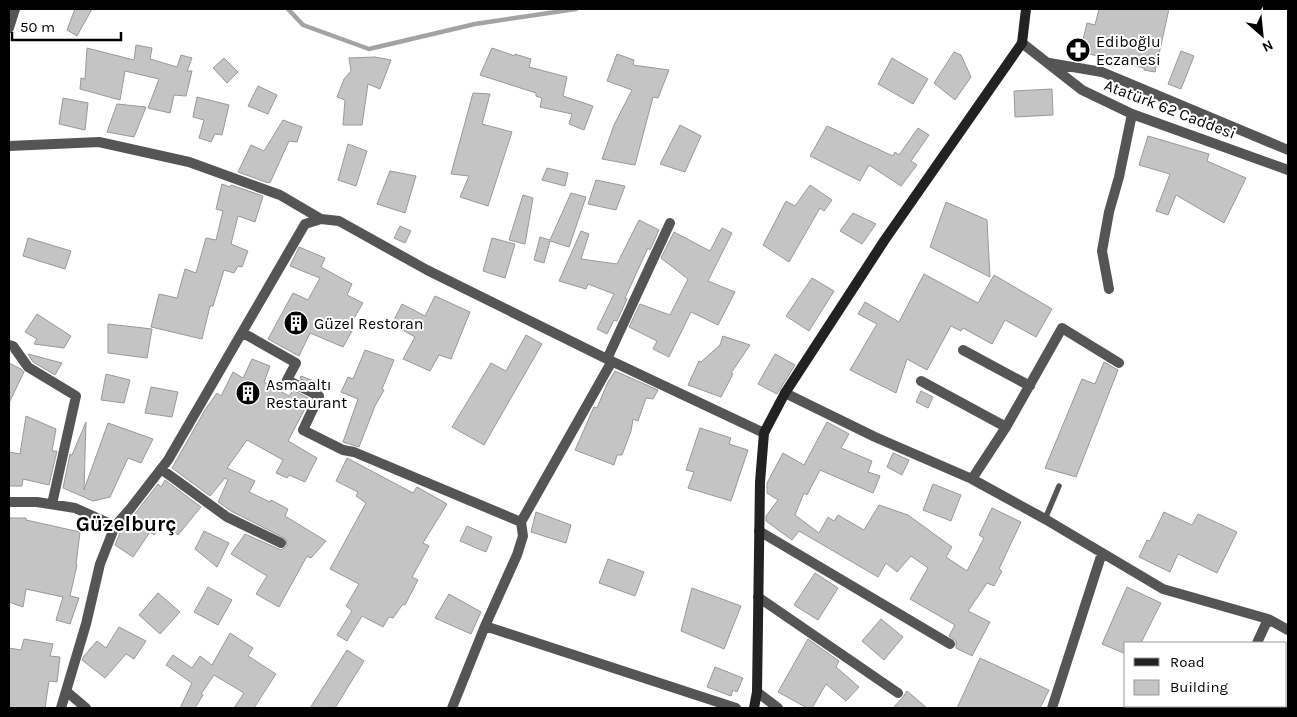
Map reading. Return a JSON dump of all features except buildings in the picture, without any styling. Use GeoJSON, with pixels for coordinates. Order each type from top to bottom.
{"type":"FeatureCollection","features":[{"type":"Feature","properties":{"kind":"street"},"geometry":{"type":"LineString","coordinates":[[9,28],[15,9]]}},
{"type":"Feature","properties":{"kind":"street"},"geometry":{"type":"LineString","coordinates":[[754,708],[757,692],[760,482],[764,433],[785,393],[884,241],[1022,43],[1026,9]]}},
{"type":"Feature","properties":{"kind":"street","name":"Atatürk 62 Caddesi"},"geometry":{"type":"LineString","coordinates":[[1022,43],[1082,90],[1132,114],[1288,170]]}},
{"type":"Feature","properties":{"kind":"street","name":"Atatürk 62 Caddesi"},"geometry":{"type":"LineString","coordinates":[[1048,63],[1102,72],[1288,150]]}},
{"type":"Feature","properties":{"kind":"street"},"geometry":{"type":"LineString","coordinates":[[1109,289],[1102,251],[1109,212],[1119,177],[1132,114]]}},
{"type":"Feature","properties":{"kind":"street"},"geometry":{"type":"LineString","coordinates":[[9,146],[99,142],[189,162],[280,196],[321,219],[338,221],[427,270],[764,433]]}},
{"type":"Feature","properties":{"kind":"street"},"geometry":{"type":"LineString","coordinates":[[61,708],[86,624],[100,564],[115,526],[162,469],[305,224],[321,219]]}},
{"type":"Feature","properties":{"kind":"street"},"geometry":{"type":"LineString","coordinates":[[452,708],[485,626],[517,555],[522,536],[520,522],[610,360],[670,223]]}},
{"type":"Feature","properties":{"kind":"street"},"geometry":{"type":"LineString","coordinates":[[972,479],[1006,427],[1062,328],[1119,363]]}},
{"type":"Feature","properties":{"kind":"street"},"geometry":{"type":"LineString","coordinates":[[243,333],[296,363],[287,380],[320,396],[303,430],[343,450],[354,452],[520,522]]}},
{"type":"Feature","properties":{"kind":"street"},"geometry":{"type":"LineString","coordinates":[[9,345],[13,346],[28,367],[76,396],[52,504]]}},
{"type":"Feature","properties":{"kind":"street"},"geometry":{"type":"LineString","coordinates":[[963,350],[1030,386]]}},
{"type":"Feature","properties":{"kind":"street"},"geometry":{"type":"LineString","coordinates":[[921,381],[1006,427]]}},
{"type":"Feature","properties":{"kind":"street"},"geometry":{"type":"LineString","coordinates":[[785,393],[875,437],[972,479],[1045,519],[1163,589],[1268,619],[1288,630]]}},
{"type":"Feature","properties":{"kind":"street"},"geometry":{"type":"LineString","coordinates":[[162,469],[227,516],[281,543]]}},
{"type":"Feature","properties":{"kind":"street"},"geometry":{"type":"LineString","coordinates":[[9,502],[37,502],[75,508],[115,526]]}},
{"type":"Feature","properties":{"kind":"street"},"geometry":{"type":"LineString","coordinates":[[759,531],[950,644]]}},
{"type":"Feature","properties":{"kind":"street"},"geometry":{"type":"LineString","coordinates":[[1052,708],[1102,553]]}},
{"type":"Feature","properties":{"kind":"street"},"geometry":{"type":"LineString","coordinates":[[758,597],[898,693]]}},
{"type":"Feature","properties":{"kind":"street"},"geometry":{"type":"LineString","coordinates":[[1257,642],[1268,619]]}},
{"type":"Feature","properties":{"kind":"street"},"geometry":{"type":"LineString","coordinates":[[485,626],[736,708]]}},
{"type":"Feature","properties":{"kind":"street"},"geometry":{"type":"LineString","coordinates":[[66,691],[86,708]]}},
{"type":"Feature","properties":{"kind":"street"},"geometry":{"type":"LineString","coordinates":[[757,692],[778,708]]}},
{"type":"Feature","properties":{"kind":"lane"},"geometry":{"type":"LineString","coordinates":[[1045,519],[1059,486]]}},
{"type":"Feature","properties":{"kind":"waterway"},"geometry":{"type":"LineString","coordinates":[[288,9],[303,25],[369,49],[475,24],[576,9]]}},
{"type":"Feature","properties":{"kind":"place","name":"Ediboğlu Eczanesi"},"geometry":{"type":"Point","coordinates":[1078,50]}},
{"type":"Feature","properties":{"kind":"place","name":"Güzel Restoran"},"geometry":{"type":"Point","coordinates":[296,323]}},
{"type":"Feature","properties":{"kind":"place","name":"Asmaaltı Restaurant"},"geometry":{"type":"Point","coordinates":[248,393]}},
{"type":"Feature","properties":{"kind":"district","name":"Güzelburç"},"geometry":{"type":"Point","coordinates":[126,524]}}]}
